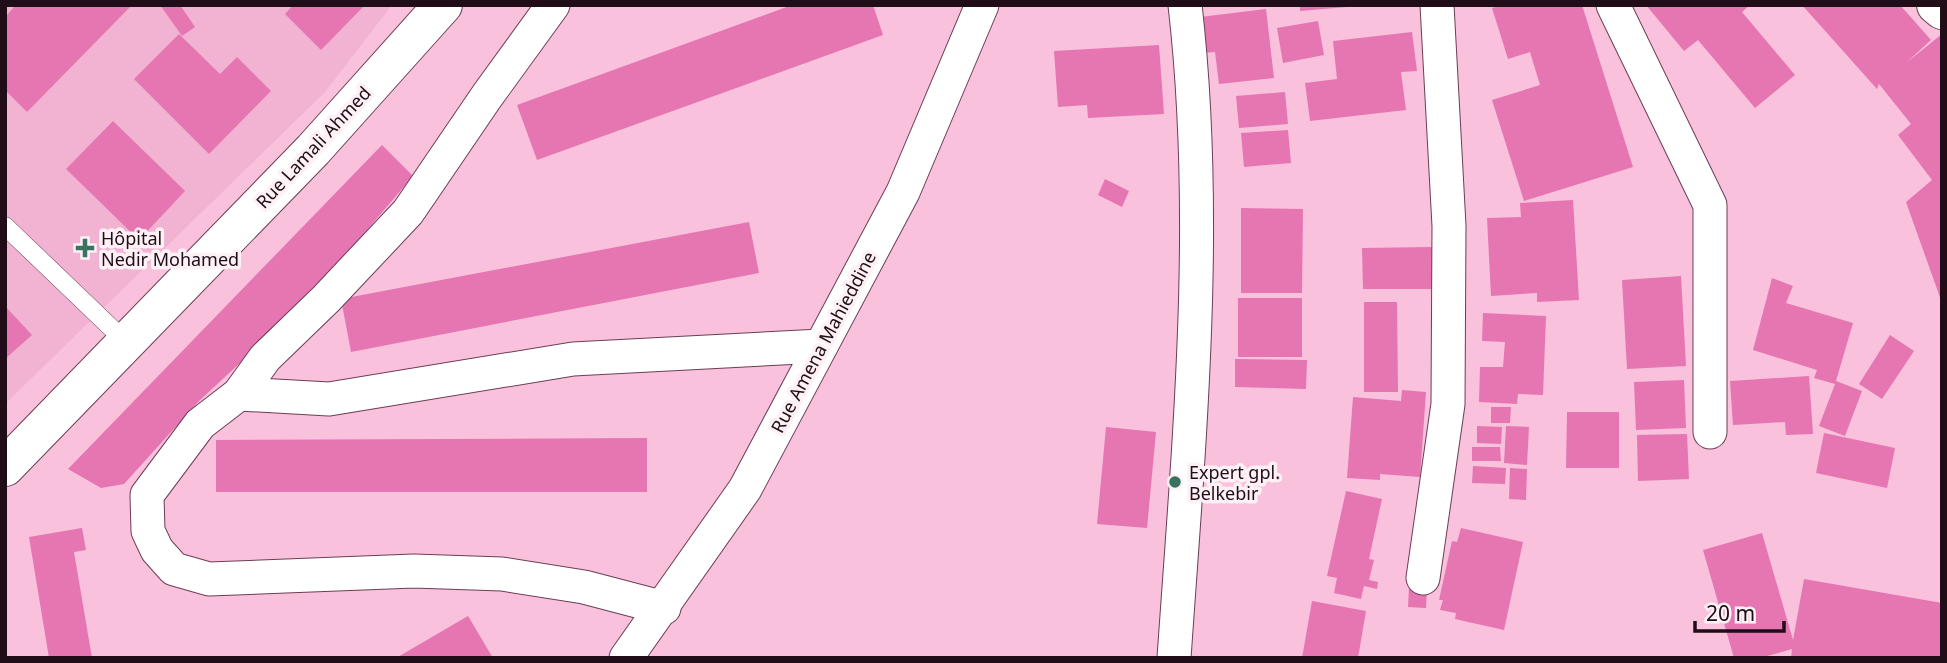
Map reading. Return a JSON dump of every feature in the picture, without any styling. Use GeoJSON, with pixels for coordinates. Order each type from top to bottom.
{"type":"FeatureCollection","features":[{"type":"Feature","properties":{"kind":"main road","name":"Rue Lamali Ahmed"},"geometry":{"type":"LineString","coordinates":[[5,467],[313,150],[443,5]]}},
{"type":"Feature","properties":{"kind":"main road"},"geometry":{"type":"LineString","coordinates":[[1936,5],[1942,10]]}},
{"type":"Feature","properties":{"kind":"street"},"geometry":{"type":"LineString","coordinates":[[553,5],[408,212],[327,299],[265,358],[239,394],[200,424],[147,495],[148,531],[157,550],[174,569],[209,579],[414,571],[502,574],[584,587],[664,607]]}},
{"type":"Feature","properties":{"kind":"street","name":"Rue Amena Mahieddine"},"geometry":{"type":"LineString","coordinates":[[626,658],[745,489],[903,192],[982,5]]}},
{"type":"Feature","properties":{"kind":"street"},"geometry":{"type":"LineString","coordinates":[[1174,658],[1196,336],[1192,66],[1185,5]]}},
{"type":"Feature","properties":{"kind":"street"},"geometry":{"type":"LineString","coordinates":[[1423,578],[1448,404],[1450,226],[1437,5]]}},
{"type":"Feature","properties":{"kind":"street"},"geometry":{"type":"LineString","coordinates":[[1613,5],[1710,205],[1710,432]]}},
{"type":"Feature","properties":{"kind":"street"},"geometry":{"type":"LineString","coordinates":[[239,394],[329,399],[573,359],[821,346]]}},
{"type":"Feature","properties":{"kind":"lane"},"geometry":{"type":"LineString","coordinates":[[5,226],[126,342]]}},
{"type":"Feature","properties":{"kind":"shaded area","name":"Hôpital Nedir Mohamed"},"geometry":{"type":"Polygon","coordinates":[[[5,5],[392,5],[325,92],[5,404],[5,5]]]}},
{"type":"Feature","properties":{"kind":"building"},"geometry":{"type":"Polygon","coordinates":[[[16,5],[132,5],[27,112],[5,90],[5,17],[16,5]]]}},
{"type":"Feature","properties":{"kind":"building"},"geometry":{"type":"Polygon","coordinates":[[[160,5],[180,5],[195,27],[182,36],[160,5]]]}},
{"type":"Feature","properties":{"kind":"building"},"geometry":{"type":"Polygon","coordinates":[[[293,5],[365,5],[321,50],[285,14],[293,5]]]}},
{"type":"Feature","properties":{"kind":"building"},"geometry":{"type":"Polygon","coordinates":[[[792,5],[873,5],[883,35],[537,160],[517,105],[792,5]]]}},
{"type":"Feature","properties":{"kind":"building"},"geometry":{"type":"Polygon","coordinates":[[[1300,5],[1347,5],[1347,7],[1300,11],[1300,5]]]}},
{"type":"Feature","properties":{"kind":"building"},"geometry":{"type":"Polygon","coordinates":[[[1502,5],[1582,5],[1633,167],[1524,201],[1492,100],[1540,85],[1530,52],[1508,59],[1492,8],[1502,5]]]}},
{"type":"Feature","properties":{"kind":"building"},"geometry":{"type":"Polygon","coordinates":[[[1646,5],[1750,5],[1742,12],[1795,75],[1755,108],[1698,40],[1684,51],[1646,5]]]}},
{"type":"Feature","properties":{"kind":"building"},"geometry":{"type":"Polygon","coordinates":[[[1802,5],[1900,5],[1931,40],[1906,63],[1942,34],[1942,303],[1906,202],[1932,180],[1898,135],[1911,124],[1879,84],[1877,89],[1802,5]]]}},
{"type":"Feature","properties":{"kind":"building"},"geometry":{"type":"Polygon","coordinates":[[[1266,9],[1274,78],[1219,84],[1215,52],[1204,53],[1200,17],[1266,9]]]}},
{"type":"Feature","properties":{"kind":"building"},"geometry":{"type":"Polygon","coordinates":[[[1318,21],[1324,55],[1283,63],[1277,28],[1318,21]]]}},
{"type":"Feature","properties":{"kind":"building"},"geometry":{"type":"Polygon","coordinates":[[[1412,32],[1417,71],[1401,72],[1406,110],[1310,121],[1305,83],[1337,79],[1333,41],[1412,32]]]}},
{"type":"Feature","properties":{"kind":"building"},"geometry":{"type":"Polygon","coordinates":[[[179,34],[220,74],[237,57],[271,91],[209,154],[134,79],[179,34]]]}},
{"type":"Feature","properties":{"kind":"building"},"geometry":{"type":"Polygon","coordinates":[[[1159,45],[1164,114],[1088,118],[1087,105],[1058,107],[1054,51],[1159,45]]]}},
{"type":"Feature","properties":{"kind":"building"},"geometry":{"type":"Polygon","coordinates":[[[1285,92],[1288,124],[1239,128],[1236,96],[1285,92]]]}},
{"type":"Feature","properties":{"kind":"building"},"geometry":{"type":"Polygon","coordinates":[[[113,121],[185,191],[139,240],[66,169],[113,121]]]}},
{"type":"Feature","properties":{"kind":"building"},"geometry":{"type":"Polygon","coordinates":[[[1288,130],[1291,163],[1244,167],[1241,133],[1288,130]]]}},
{"type":"Feature","properties":{"kind":"building"},"geometry":{"type":"Polygon","coordinates":[[[382,145],[413,176],[304,304],[200,400],[124,484],[101,488],[68,469],[382,145]]]}},
{"type":"Feature","properties":{"kind":"building"},"geometry":{"type":"Polygon","coordinates":[[[1105,179],[1129,191],[1122,207],[1098,195],[1105,179]]]}},
{"type":"Feature","properties":{"kind":"building"},"geometry":{"type":"Polygon","coordinates":[[[1573,200],[1579,300],[1537,302],[1537,293],[1491,296],[1487,218],[1521,217],[1520,203],[1573,200]]]}},
{"type":"Feature","properties":{"kind":"building"},"geometry":{"type":"Polygon","coordinates":[[[1241,208],[1303,209],[1302,293],[1241,293],[1241,208]]]}},
{"type":"Feature","properties":{"kind":"building"},"geometry":{"type":"Polygon","coordinates":[[[749,222],[759,273],[351,352],[341,299],[749,222]]]}},
{"type":"Feature","properties":{"kind":"building"},"geometry":{"type":"Polygon","coordinates":[[[1432,247],[1432,289],[1363,289],[1362,248],[1432,247]]]}},
{"type":"Feature","properties":{"kind":"building"},"geometry":{"type":"Polygon","coordinates":[[[1681,276],[1686,366],[1627,369],[1622,280],[1681,276]]]}},
{"type":"Feature","properties":{"kind":"building"},"geometry":{"type":"Polygon","coordinates":[[[1772,278],[1793,286],[1786,303],[1853,323],[1836,381],[1862,391],[1845,436],[1819,426],[1835,384],[1814,378],[1817,370],[1753,350],[1772,278]]]}},
{"type":"Feature","properties":{"kind":"building"},"geometry":{"type":"Polygon","coordinates":[[[1238,298],[1302,298],[1302,357],[1238,357],[1238,298]]]}},
{"type":"Feature","properties":{"kind":"building"},"geometry":{"type":"Polygon","coordinates":[[[1364,302],[1397,302],[1398,392],[1364,392],[1364,302]]]}},
{"type":"Feature","properties":{"kind":"building"},"geometry":{"type":"Polygon","coordinates":[[[5,306],[32,335],[5,359],[5,306]]]}},
{"type":"Feature","properties":{"kind":"building"},"geometry":{"type":"Polygon","coordinates":[[[1483,313],[1546,316],[1543,395],[1518,394],[1517,404],[1479,402],[1480,367],[1503,367],[1505,342],[1482,341],[1483,313]]]}},
{"type":"Feature","properties":{"kind":"building"},"geometry":{"type":"Polygon","coordinates":[[[1890,335],[1914,351],[1882,399],[1859,384],[1890,335]]]}},
{"type":"Feature","properties":{"kind":"building"},"geometry":{"type":"Polygon","coordinates":[[[1235,359],[1307,360],[1306,389],[1235,387],[1235,359]]]}},
{"type":"Feature","properties":{"kind":"building"},"geometry":{"type":"Polygon","coordinates":[[[1809,376],[1813,434],[1786,435],[1785,422],[1733,425],[1730,381],[1809,376]]]}},
{"type":"Feature","properties":{"kind":"building"},"geometry":{"type":"Polygon","coordinates":[[[1684,380],[1686,428],[1636,430],[1634,382],[1684,380]]]}},
{"type":"Feature","properties":{"kind":"building"},"geometry":{"type":"Polygon","coordinates":[[[1402,390],[1426,392],[1420,477],[1380,474],[1380,480],[1347,478],[1353,397],[1401,401],[1402,390]]]}},
{"type":"Feature","properties":{"kind":"building"},"geometry":{"type":"Polygon","coordinates":[[[1491,407],[1511,407],[1510,423],[1491,423],[1491,407]]]}},
{"type":"Feature","properties":{"kind":"building"},"geometry":{"type":"Polygon","coordinates":[[[1567,412],[1619,412],[1619,468],[1566,468],[1567,412]]]}},
{"type":"Feature","properties":{"kind":"building"},"geometry":{"type":"Polygon","coordinates":[[[1477,426],[1502,427],[1501,444],[1477,443],[1477,426]]]}},
{"type":"Feature","properties":{"kind":"building"},"geometry":{"type":"Polygon","coordinates":[[[1506,426],[1529,427],[1527,465],[1504,463],[1506,426]]]}},
{"type":"Feature","properties":{"kind":"building"},"geometry":{"type":"Polygon","coordinates":[[[1106,427],[1156,432],[1147,528],[1097,524],[1106,427]]]}},
{"type":"Feature","properties":{"kind":"building"},"geometry":{"type":"Polygon","coordinates":[[[1824,433],[1895,448],[1887,488],[1816,473],[1824,433]]]}},
{"type":"Feature","properties":{"kind":"building"},"geometry":{"type":"Polygon","coordinates":[[[1687,434],[1689,479],[1638,481],[1637,435],[1687,434]]]}},
{"type":"Feature","properties":{"kind":"building"},"geometry":{"type":"Polygon","coordinates":[[[647,438],[647,492],[216,492],[216,440],[647,438]]]}},
{"type":"Feature","properties":{"kind":"building"},"geometry":{"type":"Polygon","coordinates":[[[1472,447],[1500,447],[1501,461],[1472,461],[1472,447]]]}},
{"type":"Feature","properties":{"kind":"building"},"geometry":{"type":"Polygon","coordinates":[[[1473,466],[1506,468],[1505,484],[1472,483],[1473,466]]]}},
{"type":"Feature","properties":{"kind":"building"},"geometry":{"type":"Polygon","coordinates":[[[1510,468],[1527,469],[1526,500],[1509,499],[1510,468]]]}},
{"type":"Feature","properties":{"kind":"building"},"geometry":{"type":"Polygon","coordinates":[[[1346,491],[1382,499],[1369,559],[1374,560],[1369,580],[1378,582],[1377,589],[1364,586],[1361,599],[1334,593],[1337,578],[1327,576],[1346,491]]]}},
{"type":"Feature","properties":{"kind":"building"},"geometry":{"type":"Polygon","coordinates":[[[82,528],[86,550],[74,552],[92,658],[49,658],[29,537],[82,528]]]}},
{"type":"Feature","properties":{"kind":"building"},"geometry":{"type":"Polygon","coordinates":[[[1461,528],[1523,542],[1504,630],[1455,619],[1456,613],[1440,610],[1443,600],[1439,600],[1452,541],[1457,542],[1461,528]]]}},
{"type":"Feature","properties":{"kind":"building"},"geometry":{"type":"Polygon","coordinates":[[[1762,533],[1793,640],[1804,579],[1942,603],[1942,658],[1791,658],[1792,649],[1760,658],[1734,658],[1703,550],[1762,533]]]}},
{"type":"Feature","properties":{"kind":"building"},"geometry":{"type":"Polygon","coordinates":[[[1409,587],[1427,588],[1426,608],[1408,607],[1409,587]]]}},
{"type":"Feature","properties":{"kind":"building"},"geometry":{"type":"Polygon","coordinates":[[[1312,601],[1366,611],[1358,658],[1302,658],[1312,601]]]}},
{"type":"Feature","properties":{"kind":"building"},"geometry":{"type":"Polygon","coordinates":[[[468,616],[493,658],[396,658],[468,616]]]}},
{"type":"Feature","properties":{"kind":"place","name":"Hôpital Nedir Mohamed"},"geometry":{"type":"Point","coordinates":[85,248]}},
{"type":"Feature","properties":{"kind":"place","name":"Expert gpl. Belkebir"},"geometry":{"type":"Point","coordinates":[1175,482]}}]}
